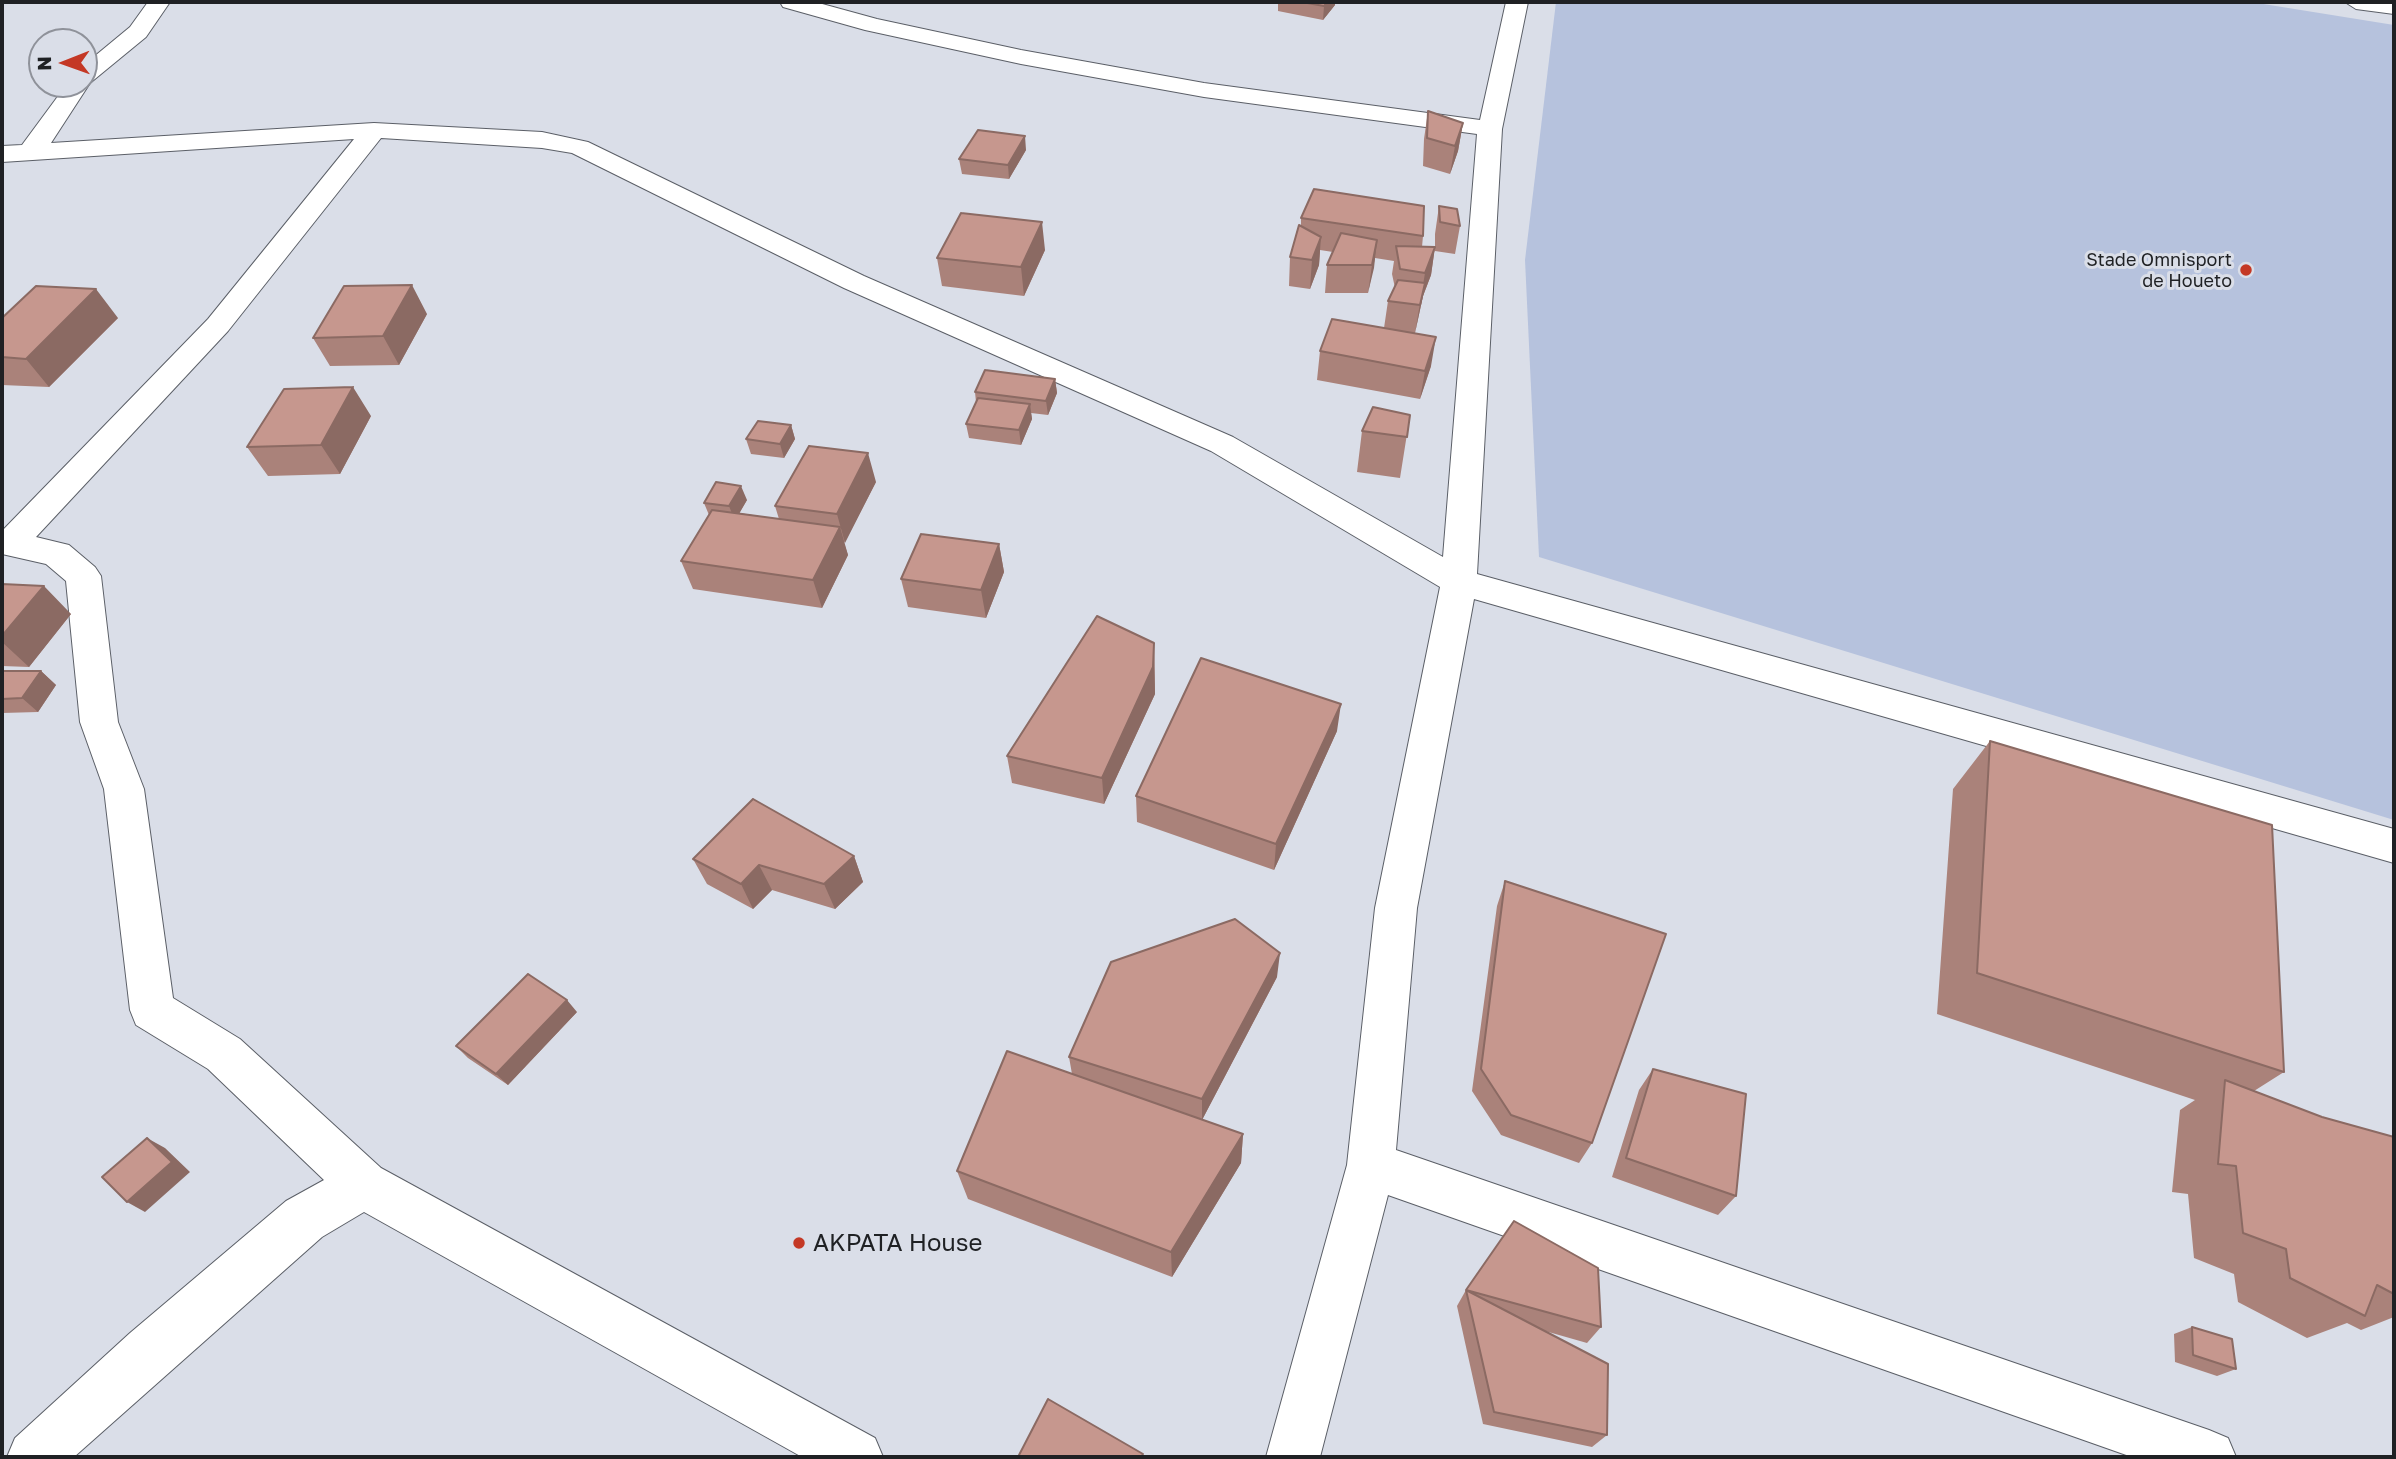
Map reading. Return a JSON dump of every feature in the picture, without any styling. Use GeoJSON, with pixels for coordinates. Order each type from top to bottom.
{"type":"FeatureCollection","features":[{"type":"Feature","properties":{"kind":"street"},"geometry":{"type":"LineString","coordinates":[[98,65],[138,32],[159,2]]}},
{"type":"Feature","properties":{"kind":"street"},"geometry":{"type":"LineString","coordinates":[[791,2],[873,25],[1034,59],[1204,90],[1490,129]]}},
{"type":"Feature","properties":{"kind":"street"},"geometry":{"type":"LineString","coordinates":[[1293,1457],[1371,1166],[1396,908],[1459,582],[1490,129],[1517,2]]}},
{"type":"Feature","properties":{"kind":"street"},"geometry":{"type":"LineString","coordinates":[[2356,2],[2394,7]]}},
{"type":"Feature","properties":{"kind":"street"},"geometry":{"type":"LineString","coordinates":[[30,152],[49,130],[70,98]]}},
{"type":"Feature","properties":{"kind":"street"},"geometry":{"type":"LineString","coordinates":[[6,543],[218,325],[374,130]]}},
{"type":"Feature","properties":{"kind":"street"},"geometry":{"type":"LineString","coordinates":[[2,154],[374,130],[542,140],[579,147],[854,282],[1222,444],[1459,582],[2394,846]]}},
{"type":"Feature","properties":{"kind":"street"},"geometry":{"type":"LineString","coordinates":[[6,543],[57,554],[83,576],[99,722],[124,789],[152,1010],[224,1054],[364,1185],[856,1457]]}},
{"type":"Feature","properties":{"kind":"street"},"geometry":{"type":"LineString","coordinates":[[1371,1166],[2209,1457]]}},
{"type":"Feature","properties":{"kind":"street"},"geometry":{"type":"LineString","coordinates":[[34,1457],[149,1352],[304,1219],[364,1185]]}},
{"type":"Feature","properties":{"kind":"shaded area"},"geometry":{"type":"Polygon","coordinates":[[[1556,2],[2251,2],[2394,25],[2394,820],[1539,557],[1525,260],[1556,2]]]}},
{"type":"Feature","properties":{"kind":"building"},"geometry":{"type":"Polygon","coordinates":[[[1302,2],[1327,2],[1324,6],[1302,2]]]}},
{"type":"Feature","properties":{"kind":"building"},"geometry":{"type":"Polygon","coordinates":[[[1428,111],[1463,123],[1455,146],[1427,138],[1428,111]]]}},
{"type":"Feature","properties":{"kind":"building"},"geometry":{"type":"Polygon","coordinates":[[[978,130],[1025,136],[1008,165],[959,159],[978,130]]]}},
{"type":"Feature","properties":{"kind":"building"},"geometry":{"type":"Polygon","coordinates":[[[1314,189],[1424,206],[1423,236],[1301,218],[1314,189]]]}},
{"type":"Feature","properties":{"kind":"building"},"geometry":{"type":"Polygon","coordinates":[[[1439,206],[1457,209],[1460,226],[1440,222],[1439,206]]]}},
{"type":"Feature","properties":{"kind":"building"},"geometry":{"type":"Polygon","coordinates":[[[961,213],[1042,222],[1021,267],[937,258],[961,213]]]}},
{"type":"Feature","properties":{"kind":"building"},"geometry":{"type":"Polygon","coordinates":[[[1299,225],[1321,237],[1312,260],[1290,257],[1299,225]]]}},
{"type":"Feature","properties":{"kind":"building"},"geometry":{"type":"Polygon","coordinates":[[[1341,233],[1377,240],[1372,265],[1327,265],[1341,233]]]}},
{"type":"Feature","properties":{"kind":"building"},"geometry":{"type":"Polygon","coordinates":[[[1396,246],[1435,247],[1425,273],[1400,269],[1396,246]]]}},
{"type":"Feature","properties":{"kind":"building"},"geometry":{"type":"Polygon","coordinates":[[[1398,280],[1425,283],[1420,305],[1388,301],[1398,280]]]}},
{"type":"Feature","properties":{"kind":"building"},"geometry":{"type":"Polygon","coordinates":[[[412,285],[383,336],[313,338],[344,286],[412,285]]]}},
{"type":"Feature","properties":{"kind":"building"},"geometry":{"type":"Polygon","coordinates":[[[36,286],[96,289],[26,359],[2,357],[2,318],[36,286]]]}},
{"type":"Feature","properties":{"kind":"building"},"geometry":{"type":"Polygon","coordinates":[[[1332,319],[1436,337],[1425,371],[1320,351],[1332,319]]]}},
{"type":"Feature","properties":{"kind":"building"},"geometry":{"type":"Polygon","coordinates":[[[985,370],[1055,379],[1046,401],[975,392],[985,370]]]}},
{"type":"Feature","properties":{"kind":"building"},"geometry":{"type":"Polygon","coordinates":[[[353,387],[321,445],[247,447],[284,389],[353,387]]]}},
{"type":"Feature","properties":{"kind":"building"},"geometry":{"type":"Polygon","coordinates":[[[978,398],[1030,404],[1019,430],[966,424],[978,398]]]}},
{"type":"Feature","properties":{"kind":"building"},"geometry":{"type":"Polygon","coordinates":[[[1373,407],[1410,415],[1407,437],[1362,431],[1373,407]]]}},
{"type":"Feature","properties":{"kind":"building"},"geometry":{"type":"Polygon","coordinates":[[[758,421],[791,425],[780,444],[746,439],[758,421]]]}},
{"type":"Feature","properties":{"kind":"building"},"geometry":{"type":"Polygon","coordinates":[[[809,446],[868,453],[837,514],[775,506],[809,446]]]}},
{"type":"Feature","properties":{"kind":"building"},"geometry":{"type":"Polygon","coordinates":[[[716,482],[741,486],[729,506],[704,503],[716,482]]]}},
{"type":"Feature","properties":{"kind":"building"},"geometry":{"type":"Polygon","coordinates":[[[712,510],[840,527],[813,580],[681,561],[712,510]]]}},
{"type":"Feature","properties":{"kind":"building"},"geometry":{"type":"Polygon","coordinates":[[[921,534],[999,544],[981,590],[901,579],[921,534]]]}},
{"type":"Feature","properties":{"kind":"building"},"geometry":{"type":"Polygon","coordinates":[[[2,584],[44,586],[2,636],[2,584]]]}},
{"type":"Feature","properties":{"kind":"building"},"geometry":{"type":"Polygon","coordinates":[[[1097,616],[1154,643],[1153,667],[1102,778],[1007,756],[1097,616]]]}},
{"type":"Feature","properties":{"kind":"building"},"geometry":{"type":"Polygon","coordinates":[[[1201,658],[1341,704],[1276,844],[1136,796],[1201,658]]]}},
{"type":"Feature","properties":{"kind":"building"},"geometry":{"type":"Polygon","coordinates":[[[2,671],[41,671],[22,698],[2,699],[2,671]]]}},
{"type":"Feature","properties":{"kind":"building"},"geometry":{"type":"Polygon","coordinates":[[[1990,741],[2272,825],[2284,1072],[1977,973],[1990,741]]]}},
{"type":"Feature","properties":{"kind":"building"},"geometry":{"type":"Polygon","coordinates":[[[753,799],[854,856],[824,884],[759,865],[741,884],[693,859],[753,799]]]}},
{"type":"Feature","properties":{"kind":"building"},"geometry":{"type":"Polygon","coordinates":[[[1505,881],[1666,934],[1592,1143],[1511,1115],[1481,1069],[1505,881]]]}},
{"type":"Feature","properties":{"kind":"building"},"geometry":{"type":"Polygon","coordinates":[[[1235,919],[1280,953],[1202,1099],[1069,1057],[1111,962],[1235,919]]]}},
{"type":"Feature","properties":{"kind":"building"},"geometry":{"type":"Polygon","coordinates":[[[528,974],[567,1000],[496,1074],[456,1046],[528,974]]]}},
{"type":"Feature","properties":{"kind":"building"},"geometry":{"type":"Polygon","coordinates":[[[1007,1051],[1243,1134],[1171,1252],[957,1171],[1007,1051]]]}},
{"type":"Feature","properties":{"kind":"building"},"geometry":{"type":"Polygon","coordinates":[[[1653,1069],[1746,1094],[1736,1196],[1626,1158],[1653,1069]]]}},
{"type":"Feature","properties":{"kind":"building"},"geometry":{"type":"Polygon","coordinates":[[[2225,1080],[2322,1117],[2394,1137],[2394,1294],[2377,1285],[2365,1316],[2290,1278],[2286,1249],[2243,1233],[2236,1166],[2218,1164],[2225,1080]]]}},
{"type":"Feature","properties":{"kind":"building"},"geometry":{"type":"Polygon","coordinates":[[[147,1138],[172,1162],[127,1202],[102,1177],[147,1138]]]}},
{"type":"Feature","properties":{"kind":"building"},"geometry":{"type":"Polygon","coordinates":[[[1514,1221],[1598,1268],[1601,1327],[1466,1290],[1514,1221]]]}},
{"type":"Feature","properties":{"kind":"building"},"geometry":{"type":"Polygon","coordinates":[[[1466,1290],[1608,1364],[1607,1435],[1494,1412],[1466,1290]]]}},
{"type":"Feature","properties":{"kind":"building"},"geometry":{"type":"Polygon","coordinates":[[[2192,1327],[2232,1339],[2236,1369],[2193,1355],[2192,1327]]]}},
{"type":"Feature","properties":{"kind":"building"},"geometry":{"type":"Polygon","coordinates":[[[1048,1399],[1143,1454],[1141,1457],[1018,1457],[1048,1399]]]}},
{"type":"Feature","properties":{"kind":"place","name":"Stade Omnisport de Houeto"},"geometry":{"type":"Point","coordinates":[2246,270]}},
{"type":"Feature","properties":{"kind":"place","name":"AKPATA House"},"geometry":{"type":"Point","coordinates":[799,1243]}}]}
